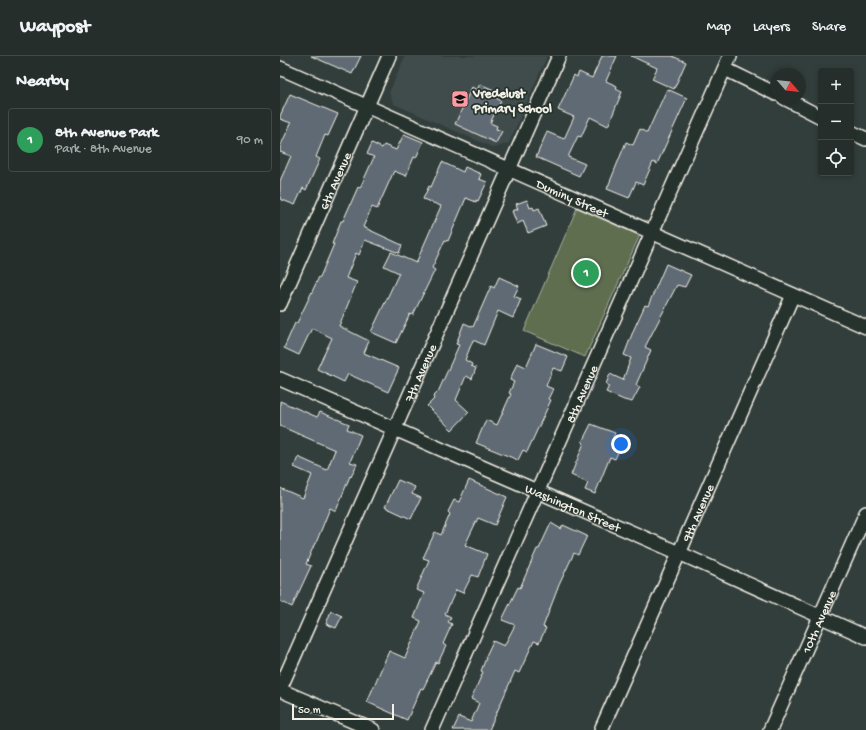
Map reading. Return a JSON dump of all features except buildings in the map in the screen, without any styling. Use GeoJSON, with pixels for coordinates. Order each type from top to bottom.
{"type":"FeatureCollection","features":[{"type":"Feature","properties":{"kind":"street","name":"6th Avenue"},"geometry":{"type":"LineString","coordinates":[[280,304],[389,56]]}},
{"type":"Feature","properties":{"kind":"street","name":"7th Avenue"},"geometry":{"type":"LineString","coordinates":[[280,690],[559,56]]}},
{"type":"Feature","properties":{"kind":"street","name":"8th Avenue"},"geometry":{"type":"LineString","coordinates":[[432,730],[730,56]]}},
{"type":"Feature","properties":{"kind":"street","name":"Duminy Street"},"geometry":{"type":"LineString","coordinates":[[280,68],[866,327]]}},
{"type":"Feature","properties":{"kind":"street"},"geometry":{"type":"LineString","coordinates":[[725,68],[770,91]]}},
{"type":"Feature","properties":{"kind":"street"},"geometry":{"type":"LineString","coordinates":[[796,104],[818,115]]}},
{"type":"Feature","properties":{"kind":"street"},"geometry":{"type":"LineString","coordinates":[[854,133],[866,139]]}},
{"type":"Feature","properties":{"kind":"street","name":"9th Avenue"},"geometry":{"type":"LineString","coordinates":[[601,730],[793,295]]}},
{"type":"Feature","properties":{"kind":"street","name":"Washington Street"},"geometry":{"type":"LineString","coordinates":[[280,379],[679,553],[866,637]]}},
{"type":"Feature","properties":{"kind":"street","name":"10th Avenue"},"geometry":{"type":"LineString","coordinates":[[770,730],[866,513]]}},
{"type":"Feature","properties":{"kind":"street"},"geometry":{"type":"LineString","coordinates":[[280,690],[373,730]]}},
{"type":"Feature","properties":{"kind":"shaded area","name":"Vredelust Primary School"},"geometry":{"type":"Polygon","coordinates":[[[405,56],[547,56],[509,143],[494,148],[394,104],[389,93],[405,56]]]}},
{"type":"Feature","properties":{"kind":"green space"},"geometry":{"type":"Polygon","coordinates":[[[577,208],[638,235],[639,237],[585,357],[524,331],[577,208]]]}},
{"type":"Feature","properties":{"kind":"place","name":"Vredelust Primary School"},"geometry":{"type":"Point","coordinates":[460,99]}},
{"type":"Feature","properties":{"kind":"place","name":"8th Avenue Park"},"geometry":{"type":"Point","coordinates":[586,273]}}]}
